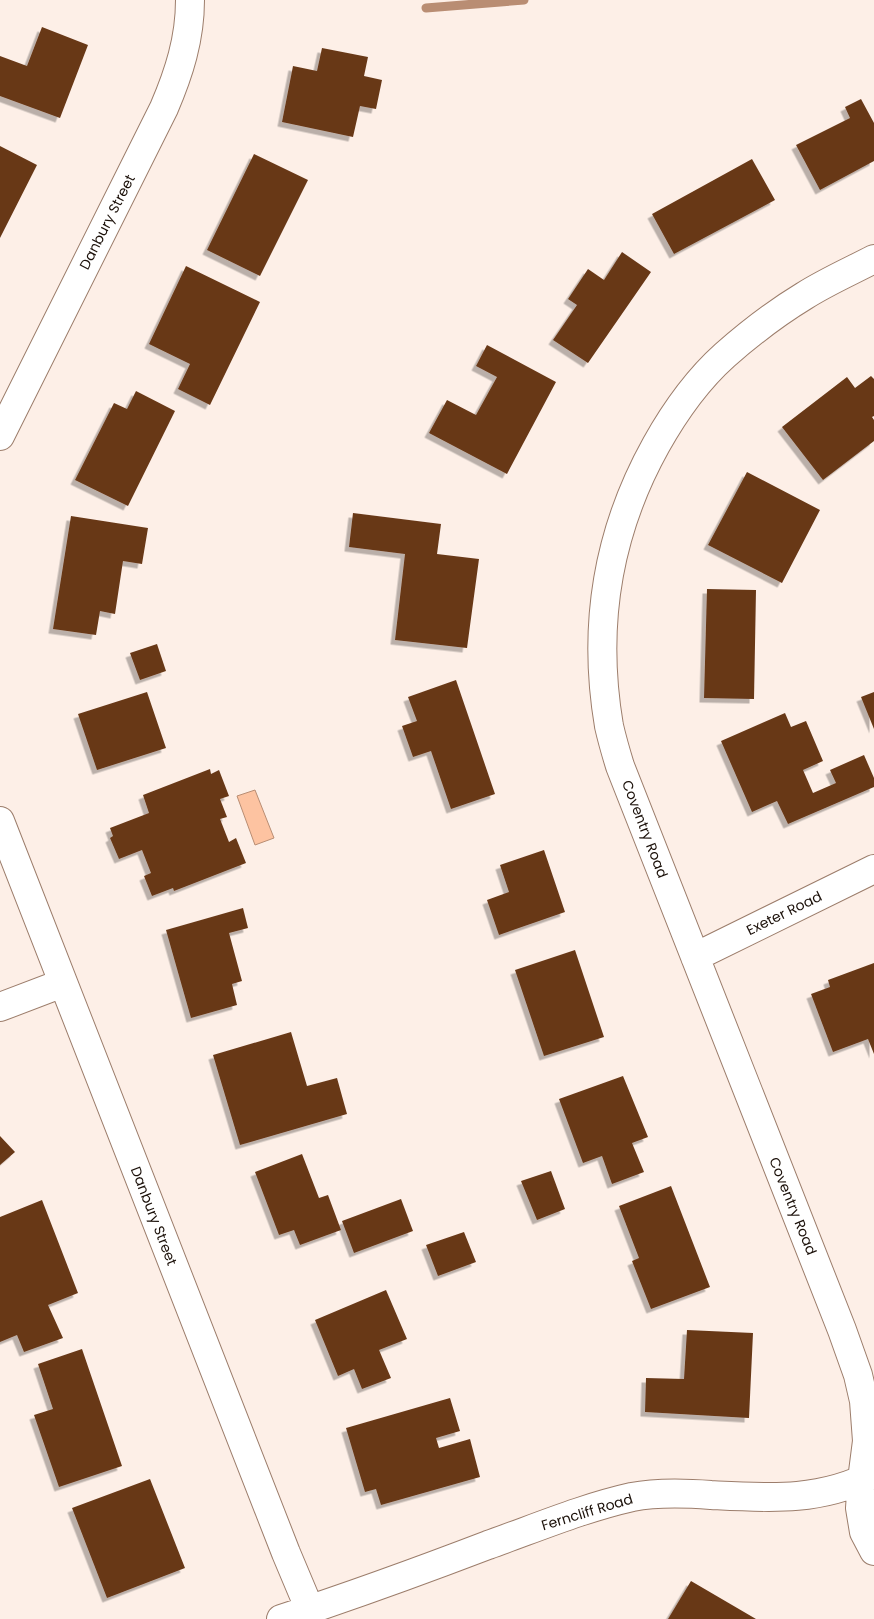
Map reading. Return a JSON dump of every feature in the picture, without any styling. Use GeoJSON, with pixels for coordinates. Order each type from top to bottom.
{"type":"FeatureCollection","features":[{"type":"Feature","properties":{"kind":"street","name":"Danbury Street"},"geometry":{"type":"LineString","coordinates":[[0,436],[164,108],[180,69],[185,50],[190,0]]}},
{"type":"Feature","properties":{"kind":"street","name":"Coventry Road"},"geometry":{"type":"LineString","coordinates":[[868,1477],[864,1402],[858,1375],[620,766],[610,728],[603,666],[603,611],[616,544],[630,499],[646,464],[671,418],[695,386],[724,356],[764,323],[804,296],[874,258]]}},
{"type":"Feature","properties":{"kind":"street","name":"Danbury Street"},"geometry":{"type":"LineString","coordinates":[[0,821],[282,1544],[310,1610]]}},
{"type":"Feature","properties":{"kind":"street","name":"Exeter Road"},"geometry":{"type":"LineString","coordinates":[[695,957],[874,869]]}},
{"type":"Feature","properties":{"kind":"street"},"geometry":{"type":"LineString","coordinates":[[0,1007],[63,983]]}},
{"type":"Feature","properties":{"kind":"street"},"geometry":{"type":"LineString","coordinates":[[868,1477],[860,1508],[864,1532],[874,1551]]}},
{"type":"Feature","properties":{"kind":"street","name":"Ferncliff Road"},"geometry":{"type":"LineString","coordinates":[[282,1619],[381,1586],[566,1516],[628,1498],[662,1494],[770,1498],[806,1496],[837,1489],[868,1477]]}},
{"type":"Feature","properties":{"kind":"shaded area"},"geometry":{"type":"Polygon","coordinates":[[[255,790],[274,838],[255,845],[237,796],[255,790]]]}},
{"type":"Feature","properties":{"kind":"building"},"geometry":{"type":"Polygon","coordinates":[[[42,27],[88,45],[60,118],[0,96],[0,56],[27,66],[42,27]]]}},
{"type":"Feature","properties":{"kind":"building"},"geometry":{"type":"Polygon","coordinates":[[[322,48],[368,57],[364,76],[382,80],[376,109],[360,106],[353,137],[282,122],[293,66],[317,71],[322,48]]]}},
{"type":"Feature","properties":{"kind":"building"},"geometry":{"type":"Polygon","coordinates":[[[861,99],[874,123],[874,161],[820,190],[796,145],[850,118],[845,107],[861,99]]]}},
{"type":"Feature","properties":{"kind":"building"},"geometry":{"type":"Polygon","coordinates":[[[0,146],[37,165],[0,238],[0,146]]]}},
{"type":"Feature","properties":{"kind":"building"},"geometry":{"type":"Polygon","coordinates":[[[254,154],[308,180],[260,276],[207,250],[254,154]]]}},
{"type":"Feature","properties":{"kind":"building"},"geometry":{"type":"Polygon","coordinates":[[[752,159],[775,200],[674,254],[652,214],[752,159]]]}},
{"type":"Feature","properties":{"kind":"building"},"geometry":{"type":"Polygon","coordinates":[[[622,252],[651,272],[588,363],[553,340],[577,305],[568,299],[588,269],[604,280],[622,252]]]}},
{"type":"Feature","properties":{"kind":"building"},"geometry":{"type":"Polygon","coordinates":[[[186,266],[260,302],[210,405],[178,389],[190,364],[149,344],[186,266]]]}},
{"type":"Feature","properties":{"kind":"building"},"geometry":{"type":"Polygon","coordinates":[[[487,345],[556,382],[507,474],[429,433],[447,400],[476,415],[497,377],[476,366],[487,345]]]}},
{"type":"Feature","properties":{"kind":"building"},"geometry":{"type":"Polygon","coordinates":[[[871,376],[874,379],[874,416],[872,417],[874,420],[874,441],[823,480],[782,427],[847,377],[855,388],[871,376]]]}},
{"type":"Feature","properties":{"kind":"building"},"geometry":{"type":"Polygon","coordinates":[[[136,391],[175,411],[128,506],[75,480],[114,403],[127,409],[136,391]]]}},
{"type":"Feature","properties":{"kind":"building"},"geometry":{"type":"Polygon","coordinates":[[[747,472],[820,510],[782,583],[708,545],[747,472]]]}},
{"type":"Feature","properties":{"kind":"building"},"geometry":{"type":"Polygon","coordinates":[[[353,513],[441,524],[437,554],[479,559],[467,648],[395,640],[405,554],[349,547],[353,513]]]}},
{"type":"Feature","properties":{"kind":"building"},"geometry":{"type":"Polygon","coordinates":[[[71,516],[148,528],[142,564],[123,561],[115,614],[100,611],[96,635],[53,629],[71,516]]]}},
{"type":"Feature","properties":{"kind":"building"},"geometry":{"type":"Polygon","coordinates":[[[707,589],[756,590],[754,699],[704,698],[707,589]]]}},
{"type":"Feature","properties":{"kind":"building"},"geometry":{"type":"Polygon","coordinates":[[[157,644],[166,671],[140,680],[130,653],[157,644]]]}},
{"type":"Feature","properties":{"kind":"building"},"geometry":{"type":"Polygon","coordinates":[[[456,680],[495,794],[451,809],[431,751],[413,757],[402,726],[417,721],[408,697],[456,680]]]}},
{"type":"Feature","properties":{"kind":"building"},"geometry":{"type":"Polygon","coordinates":[[[147,692],[166,748],[97,770],[78,714],[147,692]]]}},
{"type":"Feature","properties":{"kind":"building"},"geometry":{"type":"Polygon","coordinates":[[[874,692],[874,729],[861,697],[874,692]]]}},
{"type":"Feature","properties":{"kind":"building"},"geometry":{"type":"Polygon","coordinates":[[[785,713],[791,727],[806,721],[823,761],[803,770],[813,793],[836,783],[830,770],[864,755],[874,778],[874,787],[788,824],[777,801],[752,812],[721,741],[785,713]]]}},
{"type":"Feature","properties":{"kind":"building"},"geometry":{"type":"Polygon","coordinates":[[[210,769],[211,774],[219,770],[229,796],[220,799],[227,817],[220,819],[229,842],[236,838],[246,863],[174,891],[173,888],[152,896],[144,876],[151,873],[142,850],[119,859],[110,838],[113,836],[110,828],[149,813],[143,795],[210,769]]]}},
{"type":"Feature","properties":{"kind":"building"},"geometry":{"type":"Polygon","coordinates":[[[544,850],[565,912],[499,935],[487,900],[509,892],[500,865],[544,850]]]}},
{"type":"Feature","properties":{"kind":"building"},"geometry":{"type":"Polygon","coordinates":[[[243,908],[248,928],[229,933],[242,981],[232,984],[237,1005],[191,1018],[166,930],[243,908]]]}},
{"type":"Feature","properties":{"kind":"building"},"geometry":{"type":"Polygon","coordinates":[[[575,950],[604,1037],[544,1056],[515,970],[575,950]]]}},
{"type":"Feature","properties":{"kind":"building"},"geometry":{"type":"Polygon","coordinates":[[[874,963],[874,1054],[868,1039],[833,1052],[811,994],[830,987],[828,980],[874,963]]]}},
{"type":"Feature","properties":{"kind":"building"},"geometry":{"type":"Polygon","coordinates":[[[291,1032],[307,1086],[337,1078],[347,1114],[240,1145],[213,1055],[291,1032]]]}},
{"type":"Feature","properties":{"kind":"building"},"geometry":{"type":"Polygon","coordinates":[[[623,1076],[648,1137],[632,1143],[644,1172],[612,1184],[602,1156],[583,1163],[559,1099],[623,1076]]]}},
{"type":"Feature","properties":{"kind":"building"},"geometry":{"type":"Polygon","coordinates":[[[0,1136],[15,1152],[0,1165],[0,1136]]]}},
{"type":"Feature","properties":{"kind":"building"},"geometry":{"type":"Polygon","coordinates":[[[302,1154],[319,1198],[328,1195],[341,1230],[300,1245],[294,1230],[279,1235],[255,1172],[302,1154]]]}},
{"type":"Feature","properties":{"kind":"building"},"geometry":{"type":"Polygon","coordinates":[[[551,1171],[565,1209],[537,1220],[521,1181],[551,1171]]]}},
{"type":"Feature","properties":{"kind":"building"},"geometry":{"type":"Polygon","coordinates":[[[671,1186],[710,1287],[651,1309],[632,1261],[639,1258],[619,1206],[671,1186]]]}},
{"type":"Feature","properties":{"kind":"building"},"geometry":{"type":"Polygon","coordinates":[[[401,1199],[413,1231],[354,1253],[342,1221],[401,1199]]]}},
{"type":"Feature","properties":{"kind":"building"},"geometry":{"type":"Polygon","coordinates":[[[42,1200],[78,1293],[48,1305],[63,1338],[24,1352],[17,1335],[0,1342],[0,1217],[42,1200]]]}},
{"type":"Feature","properties":{"kind":"building"},"geometry":{"type":"Polygon","coordinates":[[[464,1232],[476,1262],[438,1276],[426,1245],[464,1232]]]}},
{"type":"Feature","properties":{"kind":"building"},"geometry":{"type":"Polygon","coordinates":[[[386,1290],[407,1339],[379,1350],[391,1378],[362,1389],[354,1369],[338,1376],[315,1320],[386,1290]]]}},
{"type":"Feature","properties":{"kind":"building"},"geometry":{"type":"Polygon","coordinates":[[[687,1330],[753,1333],[749,1418],[645,1412],[646,1378],[684,1379],[687,1330]]]}},
{"type":"Feature","properties":{"kind":"building"},"geometry":{"type":"Polygon","coordinates":[[[82,1349],[122,1466],[59,1487],[34,1415],[53,1409],[38,1364],[82,1349]]]}},
{"type":"Feature","properties":{"kind":"building"},"geometry":{"type":"Polygon","coordinates":[[[450,1398],[460,1431],[436,1438],[439,1448],[470,1439],[480,1477],[381,1505],[376,1489],[365,1492],[346,1428],[450,1398]]]}},
{"type":"Feature","properties":{"kind":"building"},"geometry":{"type":"Polygon","coordinates":[[[150,1479],[185,1568],[107,1598],[72,1508],[150,1479]]]}},
{"type":"Feature","properties":{"kind":"building"},"geometry":{"type":"Polygon","coordinates":[[[691,1581],[756,1619],[668,1619],[691,1581]]]}},
{"type":"Feature","properties":{"kind":"waterway"},"geometry":{"type":"LineString","coordinates":[[426,8],[524,0]]}}]}
